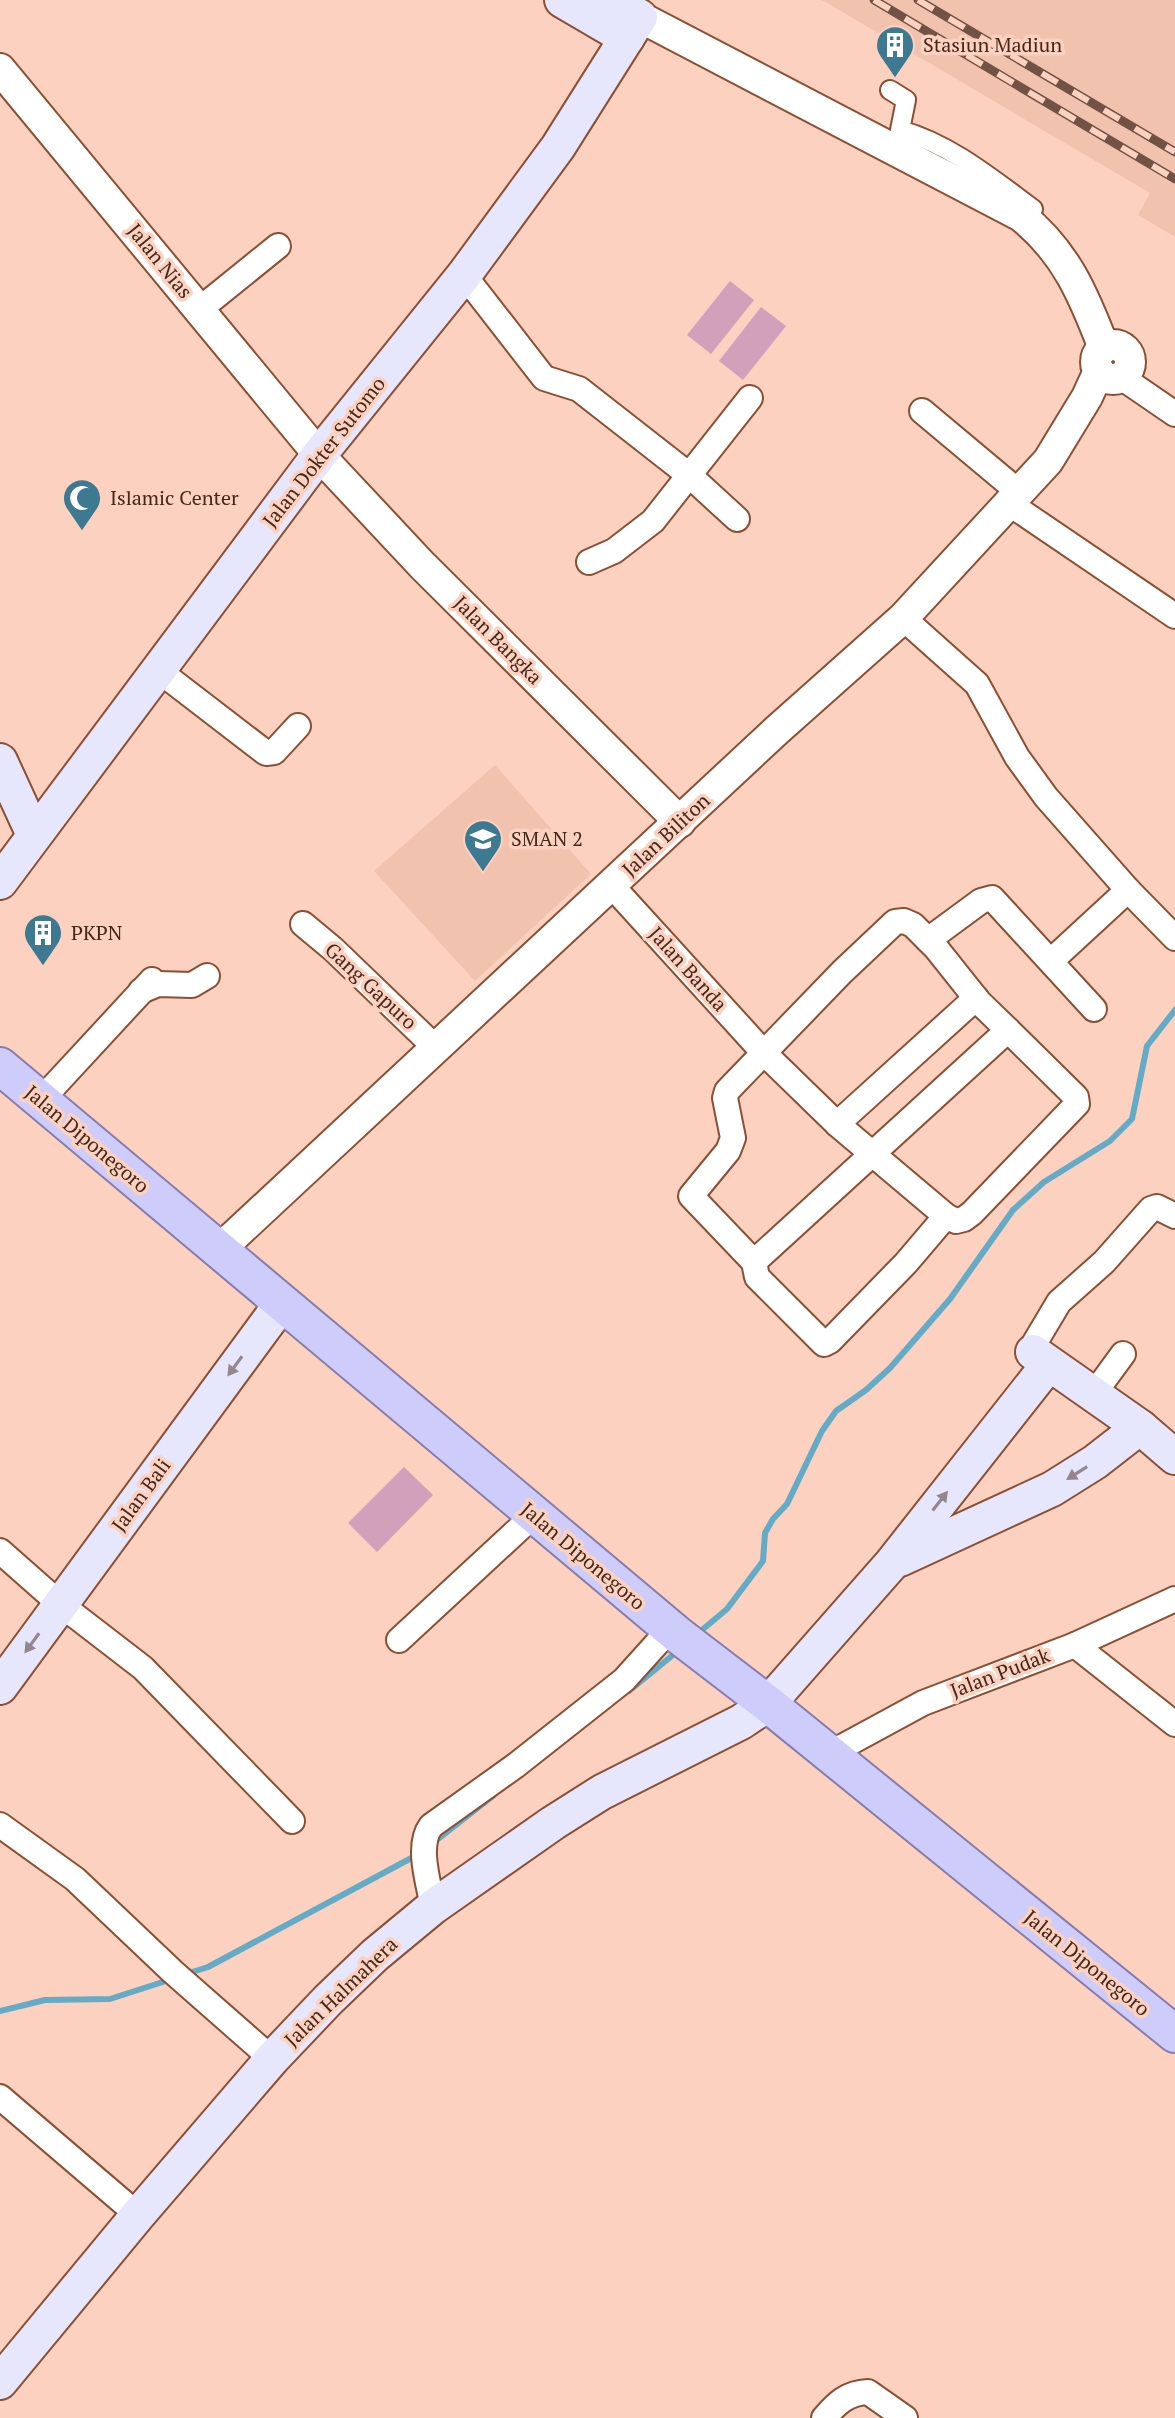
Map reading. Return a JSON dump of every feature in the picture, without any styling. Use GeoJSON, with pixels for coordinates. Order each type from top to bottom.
{"type":"FeatureCollection","features":[{"type":"Feature","properties":{"kind":"main road"},"geometry":{"type":"LineString","coordinates":[[562,0],[634,28]]}},
{"type":"Feature","properties":{"kind":"main road"},"geometry":{"type":"LineString","coordinates":[[611,0],[634,28]]}},
{"type":"Feature","properties":{"kind":"main road","name":"Jalan Dokter Sutomo"},"geometry":{"type":"LineString","coordinates":[[0,882],[319,455],[464,275],[558,147],[634,28]]}},
{"type":"Feature","properties":{"kind":"main road"},"geometry":{"type":"LineString","coordinates":[[0,761],[34,835]]}},
{"type":"Feature","properties":{"kind":"main road","name":"Jalan Diponegoro"},"geometry":{"type":"LineString","coordinates":[[0,1066],[684,1639],[1175,2034]]}},
{"type":"Feature","properties":{"kind":"main road","name":"Jalan Bali"},"geometry":{"type":"LineString","coordinates":[[0,1687],[282,1303]]}},
{"type":"Feature","properties":{"kind":"main road"},"geometry":{"type":"LineString","coordinates":[[1040,1358],[1140,1427],[1175,1457]]}},
{"type":"Feature","properties":{"kind":"main road","name":"Jalan Halmahera"},"geometry":{"type":"LineString","coordinates":[[0,2382],[272,2059],[366,1964],[433,1907],[504,1855],[602,1792],[741,1722],[768,1704],[892,1563],[1040,1358]]}},
{"type":"Feature","properties":{"kind":"main road"},"geometry":{"type":"LineString","coordinates":[[892,1563],[1052,1489],[1095,1462],[1140,1427]]}},
{"type":"Feature","properties":{"kind":"street"},"geometry":{"type":"LineString","coordinates":[[634,28],[673,35],[1021,216],[1053,246],[1075,280],[1109,366],[1175,414]]}},
{"type":"Feature","properties":{"kind":"street","name":"Jalan Nias"},"geometry":{"type":"LineString","coordinates":[[0,69],[319,455]]}},
{"type":"Feature","properties":{"kind":"street"},"geometry":{"type":"LineString","coordinates":[[890,90],[906,100],[900,130],[926,137],[1047,219],[1076,257],[1087,278]]}},
{"type":"Feature","properties":{"kind":"street"},"geometry":{"type":"LineString","coordinates":[[200,309],[278,246]]}},
{"type":"Feature","properties":{"kind":"street"},"geometry":{"type":"LineString","coordinates":[[464,275],[544,378],[579,389],[689,475],[737,519]]}},
{"type":"Feature","properties":{"kind":"street","name":"Jalan Biliton"},"geometry":{"type":"LineString","coordinates":[[219,1250],[776,731],[903,618],[1048,461],[1109,366]]}},
{"type":"Feature","properties":{"kind":"street"},"geometry":{"type":"LineString","coordinates":[[589,562],[614,551],[653,521],[750,398]]}},
{"type":"Feature","properties":{"kind":"street"},"geometry":{"type":"LineString","coordinates":[[922,411],[1015,498],[1175,616]]}},
{"type":"Feature","properties":{"kind":"street","name":"Jalan Bangka"},"geometry":{"type":"LineString","coordinates":[[319,455],[422,565],[680,822]]}},
{"type":"Feature","properties":{"kind":"street"},"geometry":{"type":"LineString","coordinates":[[903,618],[977,684],[1006,739],[1046,797],[1175,938]]}},
{"type":"Feature","properties":{"kind":"street"},"geometry":{"type":"LineString","coordinates":[[158,670],[266,753],[274,752],[298,726]]}},
{"type":"Feature","properties":{"kind":"street","name":"Jalan Banda"},"geometry":{"type":"LineString","coordinates":[[612,886],[764,1053],[837,1124],[946,1216]]}},
{"type":"Feature","properties":{"kind":"street"},"geometry":{"type":"LineString","coordinates":[[1051,961],[1128,890]]}},
{"type":"Feature","properties":{"kind":"street"},"geometry":{"type":"LineString","coordinates":[[928,940],[989,897],[1094,1009]]}},
{"type":"Feature","properties":{"kind":"street"},"geometry":{"type":"LineString","coordinates":[[904,921],[913,925],[928,940],[976,998],[1076,1097],[1077,1104],[972,1213],[956,1221],[946,1216],[906,1263],[827,1344],[822,1343],[757,1277],[754,1262],[691,1196],[728,1151],[733,1138],[725,1098],[727,1091],[764,1053],[895,922],[904,921]]}},
{"type":"Feature","properties":{"kind":"street","name":"Gang Gapuro"},"geometry":{"type":"LineString","coordinates":[[303,924],[437,1049]]}},
{"type":"Feature","properties":{"kind":"street"},"geometry":{"type":"LineString","coordinates":[[41,1100],[146,986],[192,985],[207,976]]}},
{"type":"Feature","properties":{"kind":"street"},"geometry":{"type":"LineString","coordinates":[[837,1124],[976,998]]}},
{"type":"Feature","properties":{"kind":"street"},"geometry":{"type":"LineString","coordinates":[[754,1262],[1008,1030]]}},
{"type":"Feature","properties":{"kind":"street"},"geometry":{"type":"LineString","coordinates":[[1040,1358],[1034,1344],[1059,1302],[1104,1262],[1151,1209],[1157,1207],[1175,1216]]}},
{"type":"Feature","properties":{"kind":"street"},"geometry":{"type":"LineString","coordinates":[[1093,1395],[1123,1354]]}},
{"type":"Feature","properties":{"kind":"street"},"geometry":{"type":"LineString","coordinates":[[399,1640],[534,1515]]}},
{"type":"Feature","properties":{"kind":"street"},"geometry":{"type":"LineString","coordinates":[[0,1551],[60,1604],[143,1668],[292,1821]]}},
{"type":"Feature","properties":{"kind":"street","name":"Jalan Pudak"},"geometry":{"type":"LineString","coordinates":[[829,1754],[923,1703],[1075,1645],[1175,1599]]}},
{"type":"Feature","properties":{"kind":"street"},"geometry":{"type":"LineString","coordinates":[[433,1907],[424,1851],[425,1834],[431,1826],[515,1766],[624,1680],[684,1639]]}},
{"type":"Feature","properties":{"kind":"street"},"geometry":{"type":"LineString","coordinates":[[1075,1645],[1175,1724]]}},
{"type":"Feature","properties":{"kind":"street"},"geometry":{"type":"LineString","coordinates":[[0,1825],[75,1879],[272,2059]]}},
{"type":"Feature","properties":{"kind":"street"},"geometry":{"type":"LineString","coordinates":[[0,2097],[138,2215]]}},
{"type":"Feature","properties":{"kind":"street"},"geometry":{"type":"LineString","coordinates":[[824,2418],[839,2401],[855,2393],[868,2392],[905,2418]]}},
{"type":"Feature","properties":{"kind":"shaded area"},"geometry":{"type":"Polygon","coordinates":[[[822,0],[1175,0],[1175,237],[1138,215],[1150,193],[822,0]]]}},
{"type":"Feature","properties":{"kind":"shaded area"},"geometry":{"type":"Polygon","coordinates":[[[730,281],[754,300],[711,354],[687,335],[730,281]]]}},
{"type":"Feature","properties":{"kind":"shaded area"},"geometry":{"type":"Polygon","coordinates":[[[761,307],[786,326],[743,380],[719,361],[761,307]]]}},
{"type":"Feature","properties":{"kind":"shaded area","name":"SMAN 2"},"geometry":{"type":"Polygon","coordinates":[[[495,765],[591,874],[475,981],[374,871],[495,765]]]}},
{"type":"Feature","properties":{"kind":"shaded area"},"geometry":{"type":"Polygon","coordinates":[[[404,1467],[433,1495],[377,1552],[348,1523],[404,1467]]]}},
{"type":"Feature","properties":{"kind":"waterway"},"geometry":{"type":"LineString","coordinates":[[696,1635],[727,1609],[763,1561],[765,1533],[787,1504],[822,1431],[836,1411],[890,1368],[950,1299],[1013,1210],[1044,1182],[1110,1141],[1132,1119],[1147,1046],[1175,1010]]}},
{"type":"Feature","properties":{"kind":"waterway"},"geometry":{"type":"LineString","coordinates":[[629,1691],[679,1650]]}},
{"type":"Feature","properties":{"kind":"waterway"},"geometry":{"type":"LineString","coordinates":[[433,1843],[493,1796]]}},
{"type":"Feature","properties":{"kind":"waterway"},"geometry":{"type":"LineString","coordinates":[[186,1974],[208,1967],[417,1855]]}},
{"type":"Feature","properties":{"kind":"waterway"},"geometry":{"type":"LineString","coordinates":[[0,2011],[45,2000],[110,1999],[172,1979]]}},
{"type":"Feature","properties":{"kind":"railway"},"geometry":{"type":"LineString","coordinates":[[874,0],[1175,179]]}},
{"type":"Feature","properties":{"kind":"railway"},"geometry":{"type":"LineString","coordinates":[[918,0],[1175,152]]}},
{"type":"Feature","properties":{"kind":"place","name":"Stasiun Madiun"},"geometry":{"type":"Point","coordinates":[895,79]}},
{"type":"Feature","properties":{"kind":"place","name":"Islamic Center"},"geometry":{"type":"Point","coordinates":[82,532]}},
{"type":"Feature","properties":{"kind":"place","name":"SMAN 2"},"geometry":{"type":"Point","coordinates":[483,873]}},
{"type":"Feature","properties":{"kind":"place","name":"PKPN"},"geometry":{"type":"Point","coordinates":[43,967]}}]}
